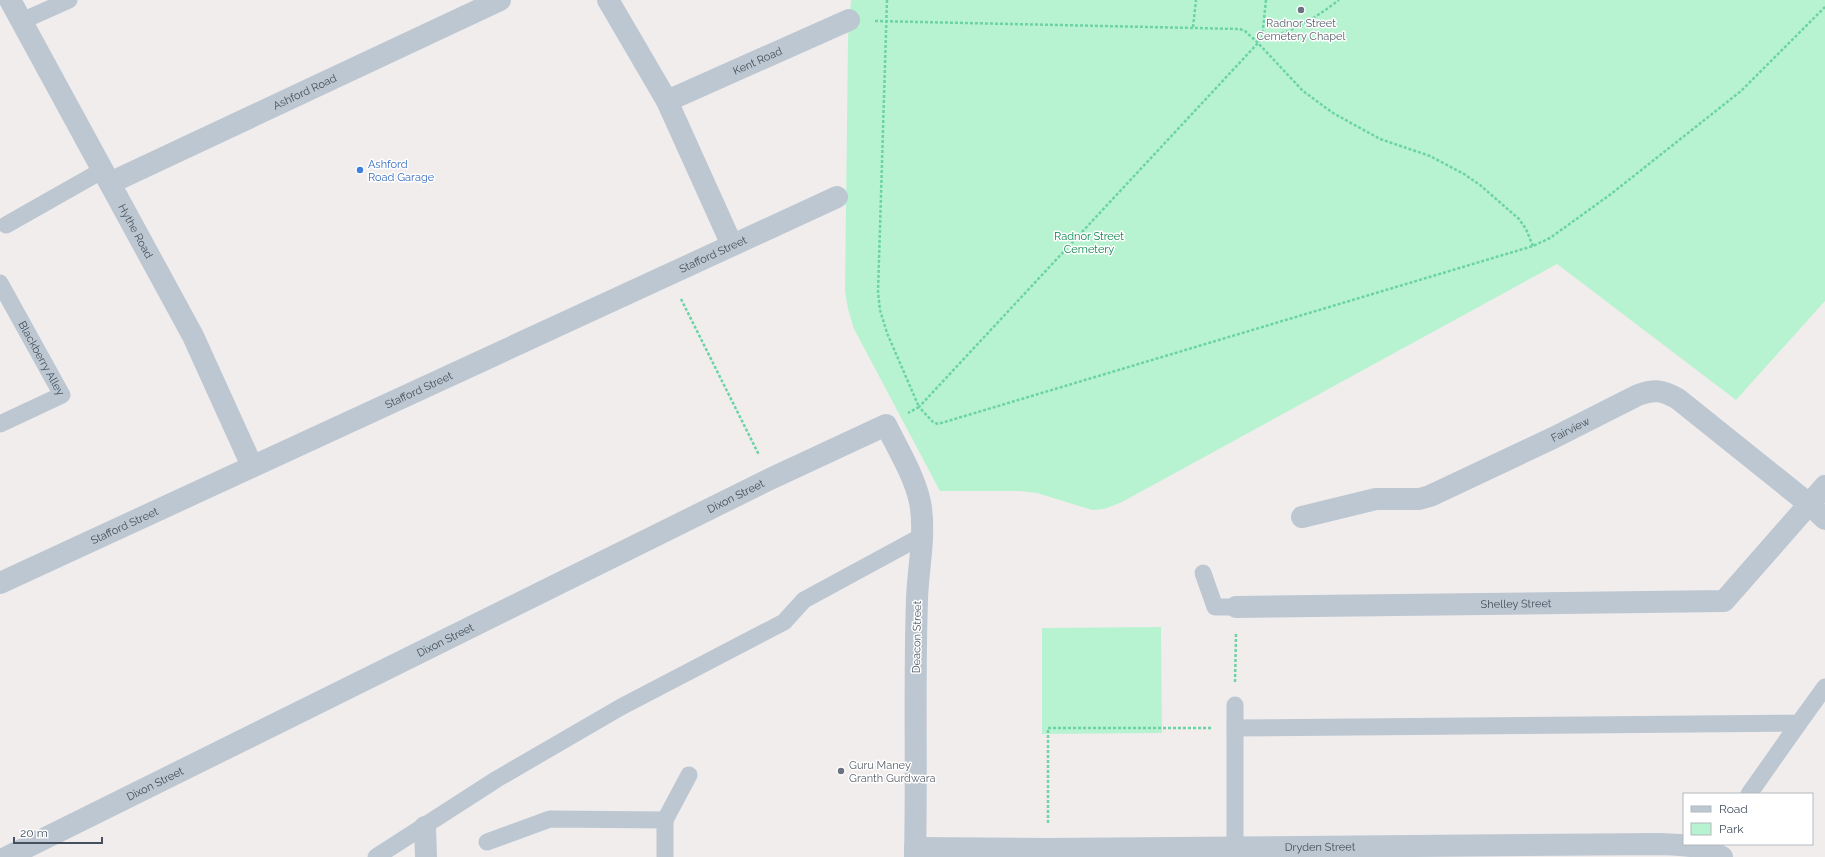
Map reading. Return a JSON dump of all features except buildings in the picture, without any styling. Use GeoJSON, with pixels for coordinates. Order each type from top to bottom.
{"type":"FeatureCollection","features":[{"type":"Feature","properties":{"kind":"street","name":"Hythe Road"},"geometry":{"type":"LineString","coordinates":[[10,0],[193,336],[252,466]]}},
{"type":"Feature","properties":{"kind":"street","name":"Ashford Road"},"geometry":{"type":"LineString","coordinates":[[106,176],[500,0]]}},
{"type":"Feature","properties":{"kind":"street"},"geometry":{"type":"LineString","coordinates":[[608,0],[667,101],[732,245]]}},
{"type":"Feature","properties":{"kind":"street","name":"Kent Road"},"geometry":{"type":"LineString","coordinates":[[667,101],[849,20]]}},
{"type":"Feature","properties":{"kind":"street","name":"Stafford Street"},"geometry":{"type":"LineString","coordinates":[[0,583],[837,197]]}},
{"type":"Feature","properties":{"kind":"street","name":"Fairview"},"geometry":{"type":"LineString","coordinates":[[1302,517],[1376,499],[1419,499],[1430,496],[1554,438],[1638,394],[1652,390],[1666,392],[1678,399],[1810,504],[1825,519]]}},
{"type":"Feature","properties":{"kind":"street","name":"Dixon Street"},"geometry":{"type":"LineString","coordinates":[[7,857],[770,479],[886,425]]}},
{"type":"Feature","properties":{"kind":"street","name":"Deacon Street"},"geometry":{"type":"LineString","coordinates":[[886,425],[911,475],[920,501],[922,536],[917,598],[915,852]]}},
{"type":"Feature","properties":{"kind":"street","name":"Shelley Street"},"geometry":{"type":"LineString","coordinates":[[1236,607],[1724,601],[1825,486]]}},
{"type":"Feature","properties":{"kind":"street"},"geometry":{"type":"LineString","coordinates":[[425,827],[426,857]]}},
{"type":"Feature","properties":{"kind":"street","name":"Dryden Street"},"geometry":{"type":"LineString","coordinates":[[915,852],[1047,853],[1235,847],[1683,845]]}},
{"type":"Feature","properties":{"kind":"street","name":"Dryden Street"},"geometry":{"type":"LineString","coordinates":[[1691,845],[1712,852]]}},
{"type":"Feature","properties":{"kind":"lane"},"geometry":{"type":"LineString","coordinates":[[22,21],[69,0]]}},
{"type":"Feature","properties":{"kind":"lane"},"geometry":{"type":"LineString","coordinates":[[6,225],[106,176]]}},
{"type":"Feature","properties":{"kind":"lane","name":"Blackberry Alley"},"geometry":{"type":"LineString","coordinates":[[0,283],[62,395],[0,424]]}},
{"type":"Feature","properties":{"kind":"lane"},"geometry":{"type":"LineString","coordinates":[[376,857],[504,775],[621,707],[784,622],[804,600],[922,536]]}},
{"type":"Feature","properties":{"kind":"lane","name":"Shelley Street"},"geometry":{"type":"LineString","coordinates":[[1203,573],[1215,607],[1236,607]]}},
{"type":"Feature","properties":{"kind":"lane"},"geometry":{"type":"LineString","coordinates":[[1750,793],[1825,687]]}},
{"type":"Feature","properties":{"kind":"lane"},"geometry":{"type":"LineString","coordinates":[[1235,705],[1235,847]]}},
{"type":"Feature","properties":{"kind":"lane"},"geometry":{"type":"LineString","coordinates":[[1235,728],[1799,723]]}},
{"type":"Feature","properties":{"kind":"lane"},"geometry":{"type":"LineString","coordinates":[[665,857],[665,820],[689,775]]}},
{"type":"Feature","properties":{"kind":"lane"},"geometry":{"type":"LineString","coordinates":[[487,842],[550,819],[665,820]]}},
{"type":"Feature","properties":{"kind":"path"},"geometry":{"type":"LineString","coordinates":[[887,0],[878,292],[880,310],[887,333],[919,407],[933,422],[938,424],[1533,246],[1550,238],[1611,194],[1741,91],[1825,7]]}},
{"type":"Feature","properties":{"kind":"path"},"geometry":{"type":"LineString","coordinates":[[1193,27],[1196,0]]}},
{"type":"Feature","properties":{"kind":"path"},"geometry":{"type":"LineString","coordinates":[[886,425],[919,407],[1258,43],[1262,38],[1266,0]]}},
{"type":"Feature","properties":{"kind":"path"},"geometry":{"type":"LineString","coordinates":[[1262,38],[1286,34],[1339,0]]}},
{"type":"Feature","properties":{"kind":"path"},"geometry":{"type":"LineString","coordinates":[[886,21],[1240,29],[1245,31],[1258,43],[1302,91],[1333,113],[1380,139],[1430,156],[1464,174],[1480,185],[1519,219],[1526,229],[1533,246]]}},
{"type":"Feature","properties":{"kind":"path"},"geometry":{"type":"LineString","coordinates":[[669,275],[770,479]]}},
{"type":"Feature","properties":{"kind":"path"},"geometry":{"type":"LineString","coordinates":[[1235,705],[1236,607]]}},
{"type":"Feature","properties":{"kind":"path"},"geometry":{"type":"LineString","coordinates":[[1047,853],[1048,728],[1235,728]]}},
{"type":"Feature","properties":{"kind":"green space","name":"Radnor Street Cemetery"},"geometry":{"type":"Polygon","coordinates":[[[851,0],[1825,0],[1825,301],[1736,400],[1557,264],[1122,502],[1104,509],[1092,510],[1037,493],[1020,491],[940,491],[854,329],[848,309],[845,291],[848,38],[851,0]]]}},
{"type":"Feature","properties":{"kind":"green space"},"geometry":{"type":"Polygon","coordinates":[[[1161,627],[1162,733],[1042,734],[1042,628],[1161,627]]]}},
{"type":"Feature","properties":{"kind":"place","name":"Radnor Street Cemetery Chapel"},"geometry":{"type":"Point","coordinates":[1301,10]}},
{"type":"Feature","properties":{"kind":"place","name":"Ashford Road Garage"},"geometry":{"type":"Point","coordinates":[360,170]}},
{"type":"Feature","properties":{"kind":"place","name":"Guru Maney Granth Gurdwara"},"geometry":{"type":"Point","coordinates":[841,771]}}]}
